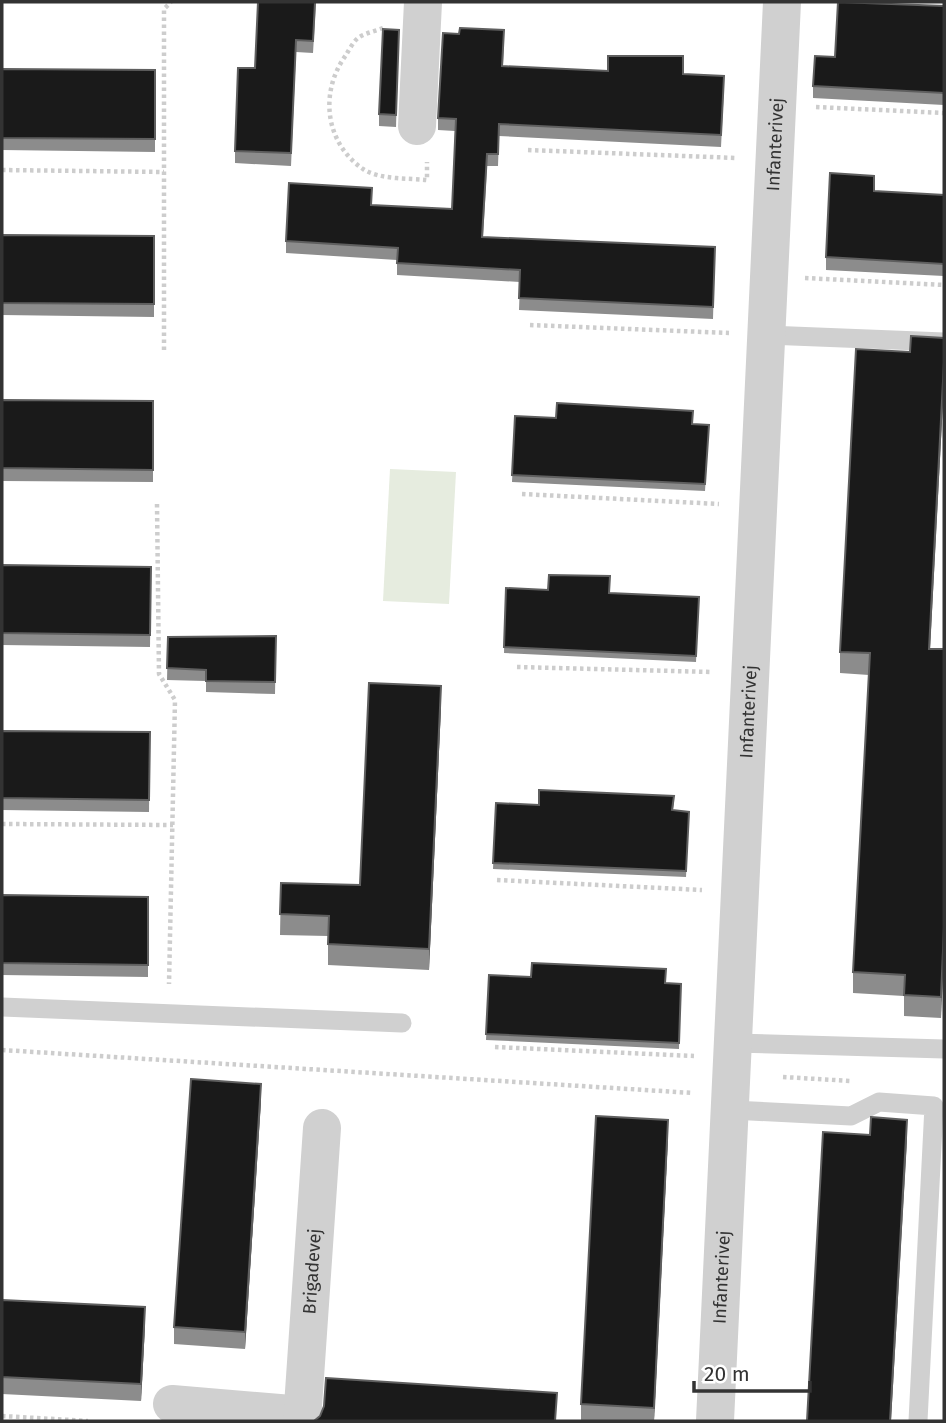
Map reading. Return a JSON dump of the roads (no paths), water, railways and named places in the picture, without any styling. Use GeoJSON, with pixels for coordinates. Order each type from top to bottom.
{"type":"FeatureCollection","features":[{"type":"Feature","properties":{"kind":"street","name":"Infanterivej"},"geometry":{"type":"LineString","coordinates":[[715,1421],[782,2]]}},
{"type":"Feature","properties":{"kind":"street"},"geometry":{"type":"LineString","coordinates":[[417,125],[423,7]]}},
{"type":"Feature","properties":{"kind":"street","name":"Brigadevej"},"geometry":{"type":"LineString","coordinates":[[172,1404],[302,1418],[322,1128]]}},
{"type":"Feature","properties":{"kind":"lane"},"geometry":{"type":"LineString","coordinates":[[766,335],[944,342]]}},
{"type":"Feature","properties":{"kind":"lane"},"geometry":{"type":"LineString","coordinates":[[2,1007],[402,1023]]}},
{"type":"Feature","properties":{"kind":"lane"},"geometry":{"type":"LineString","coordinates":[[733,1076],[944,1049]]}},
{"type":"Feature","properties":{"kind":"lane"},"geometry":{"type":"LineString","coordinates":[[733,1076],[851,1116],[879,1102],[934,1106],[918,1421]]}}]}
